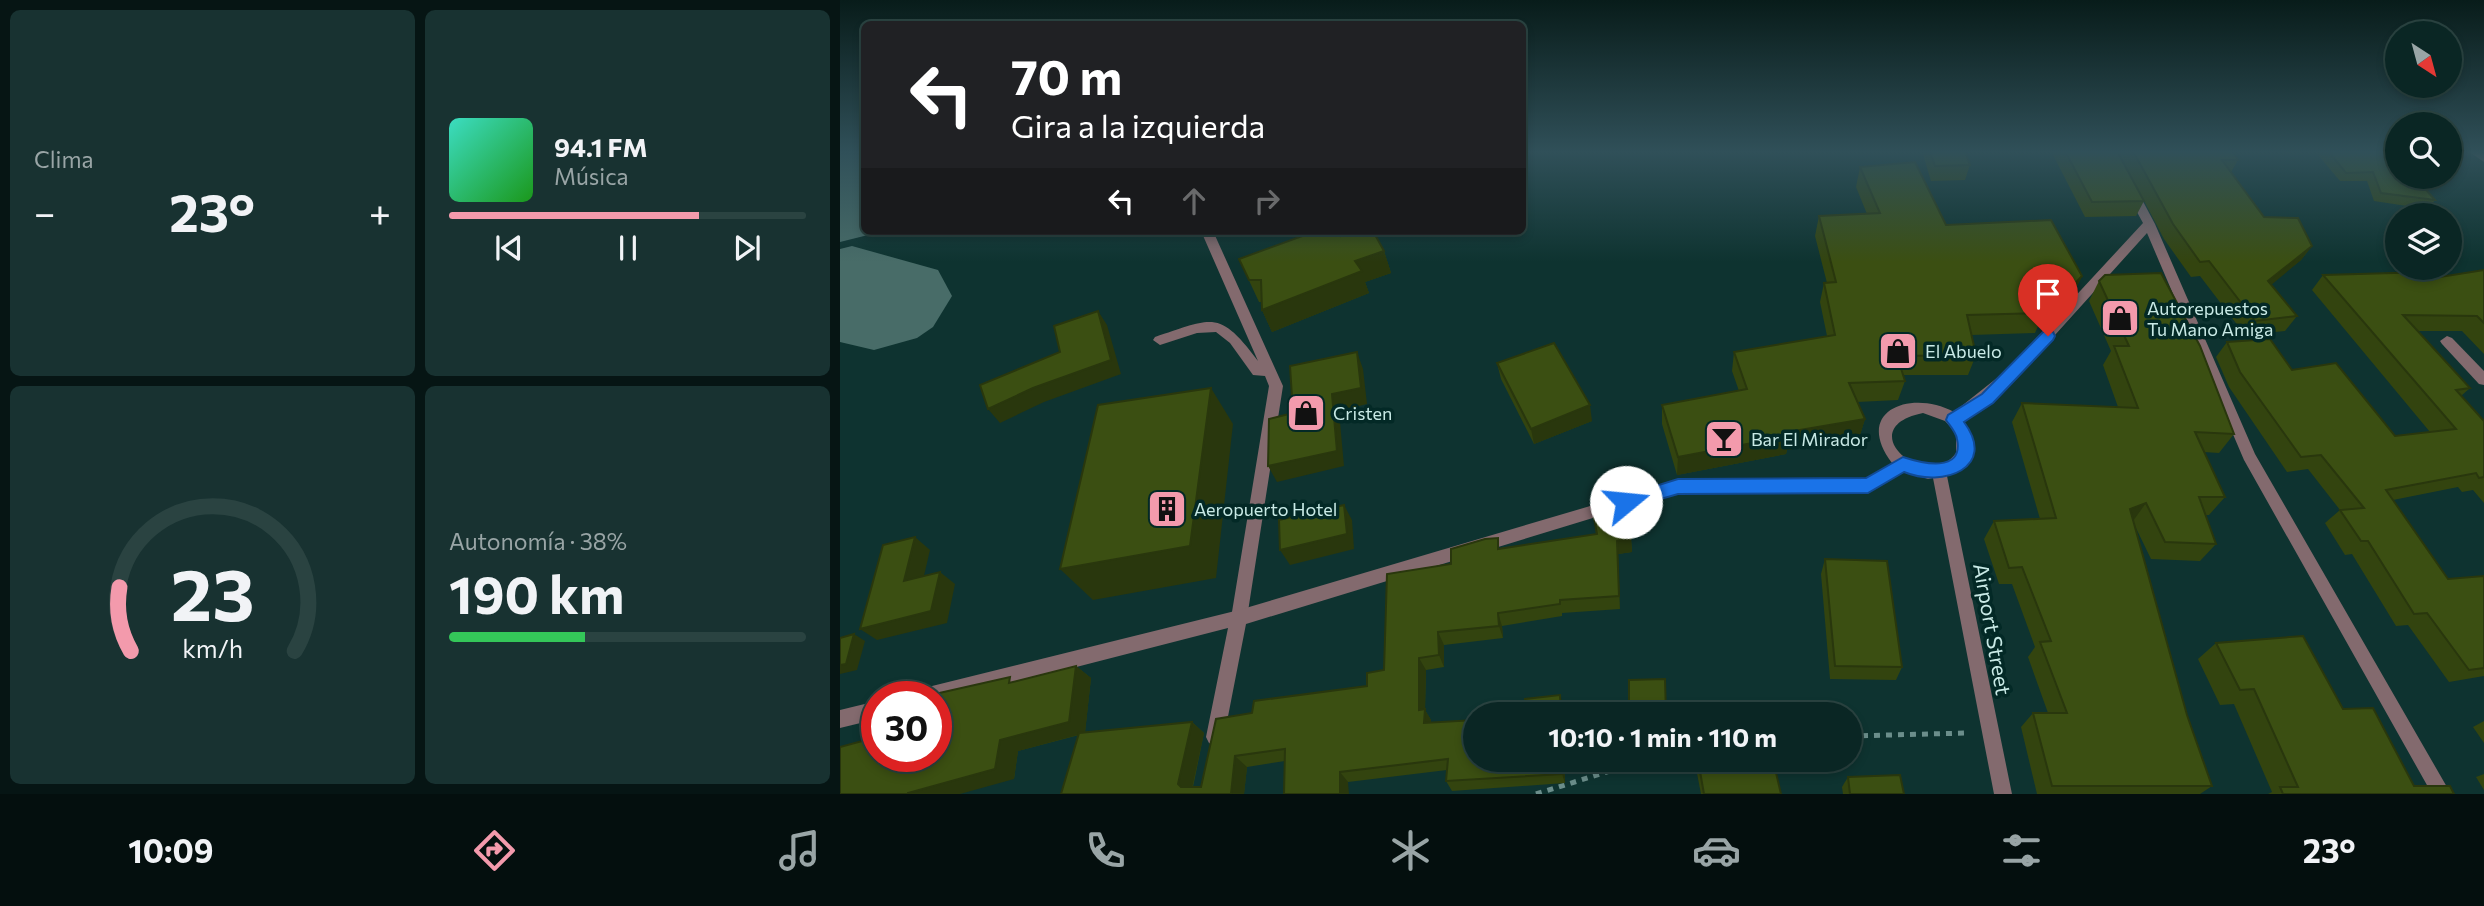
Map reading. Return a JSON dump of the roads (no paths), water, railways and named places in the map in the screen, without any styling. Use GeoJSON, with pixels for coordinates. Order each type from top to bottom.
{"type":"FeatureCollection","features":[{"type":"Feature","properties":{"kind":"street"},"geometry":{"type":"LineString","coordinates":[[2130,188],[2149,224],[2249,456],[2442,794]]}},
{"type":"Feature","properties":{"kind":"street"},"geometry":{"type":"LineString","coordinates":[[1954,420],[1987,398],[2033,354],[2093,283],[2149,224]]}},
{"type":"Feature","properties":{"kind":"street"},"geometry":{"type":"LineString","coordinates":[[1209,235],[1276,386],[1239,618],[1211,753]]}},
{"type":"Feature","properties":{"kind":"street"},"geometry":{"type":"LineString","coordinates":[[1160,340],[1209,325],[1220,326],[1228,331],[1258,371],[1271,371]]}},
{"type":"Feature","properties":{"kind":"street"},"geometry":{"type":"LineString","coordinates":[[2447,341],[2484,380]]}},
{"type":"Feature","properties":{"kind":"street"},"geometry":{"type":"LineString","coordinates":[[1923,407],[1939,411],[1954,420],[1965,435],[1966,452],[1957,465],[1939,472],[1920,471],[1903,464],[1890,453],[1884,439],[1885,425],[1893,415],[1906,408],[1923,407]]}},
{"type":"Feature","properties":{"kind":"street"},"geometry":{"type":"LineString","coordinates":[[952,690],[1239,618],[1678,486],[1868,485],[1903,464]]}},
{"type":"Feature","properties":{"kind":"street","name":"Airport Street"},"geometry":{"type":"LineString","coordinates":[[1939,472],[2003,794]]}},
{"type":"Feature","properties":{"kind":"street"},"geometry":{"type":"LineString","coordinates":[[840,719],[861,713]]}},
{"type":"Feature","properties":{"kind":"place","name":"Autorepuestos Tu Mano Amiga"},"geometry":{"type":"Point","coordinates":[2120,318]}},
{"type":"Feature","properties":{"kind":"place","name":"El Abuelo"},"geometry":{"type":"Point","coordinates":[1898,351]}},
{"type":"Feature","properties":{"kind":"place","name":"Cristen"},"geometry":{"type":"Point","coordinates":[1306,413]}},
{"type":"Feature","properties":{"kind":"place","name":"Bar El Mirador"},"geometry":{"type":"Point","coordinates":[1724,439]}},
{"type":"Feature","properties":{"kind":"place","name":"Aeropuerto Hotel"},"geometry":{"type":"Point","coordinates":[1167,509]}}]}
